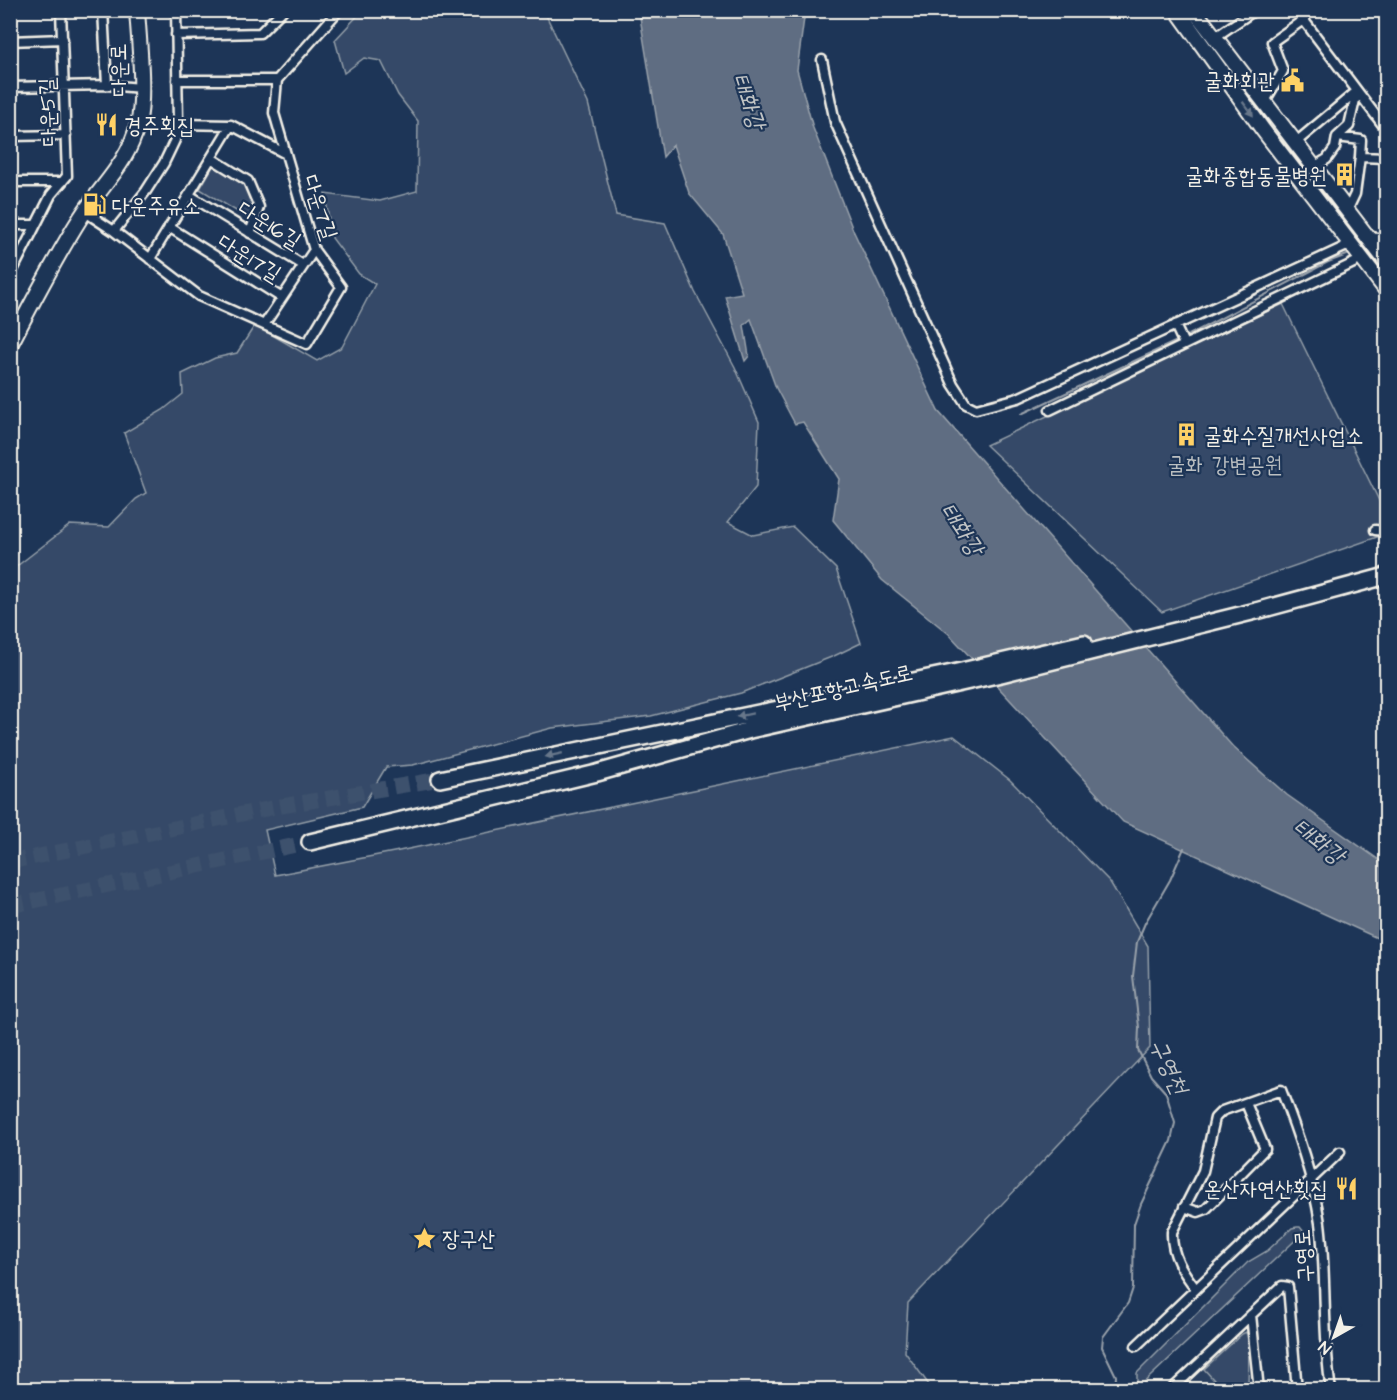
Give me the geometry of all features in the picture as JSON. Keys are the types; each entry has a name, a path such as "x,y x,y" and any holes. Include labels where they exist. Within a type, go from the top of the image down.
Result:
{"highway":[{"name":"부산포항고속도로","path":"310,842 597,773 957,672 1105,638 1386,568"},
{"name":"부산포항고속도로","path":"440,778 847,702 1260,610 1386,576"}],"main road":[{"name":"다운로","path":"10,345 44,279 85,212 124,161 139,122 141,88 137,10"},
{"path":"1177,10 1263,130 1386,290"},
{"path":"1194,10 1386,261"}],"street":[{"name":"다운5길","path":"10,276 51,195 67,176 61,10"},
{"path":"103,10 107,85"},
{"path":"114,231 146,191 164,163 175,140 178,124 176,10"},
{"path":"176,35 260,33 274,22 283,10"},
{"path":"177,80 277,80 339,10"},
{"path":"1214,38 1255,10"},
{"path":"1296,10 1386,129"},
{"path":"1264,103 1283,70 1272,42 1303,20"},
{"path":"10,41 63,39"},
{"path":"822,60 835,122 953,384 966,404 976,409 1018,398 1351,244"},
{"name":"다운7길","path":"85,212 114,231 199,296 306,344 341,287 314,250 274,113 277,80"},
{"path":"10,87 107,85 141,88"},
{"path":"1314,167 1327,159 1335,148 1337,137 1349,126 1357,91"},
{"path":"1295,143 1357,91"},
{"path":"178,124 231,125 286,154"},
{"path":"150,259 231,125"},
{"path":"10,136 66,135"},
{"path":"1337,137 1361,140 1355,194 1347,211"},
{"path":"1360,157 1386,158"},
{"name":"다운17길","path":"211,158 248,181 259,207 250,233"},
{"path":"10,182 62,182"},
{"name":"다운16길","path":"189,195 303,265 264,325"},
{"path":"10,225 35,225"},
{"name":"다운17길","path":"169,227 282,298"},
{"path":"1368,237 1386,239"},
{"path":"303,265 314,250"},
{"path":"1050,410 1362,259"},
{"path":"1175,325 1184,344"},
{"path":"1375,530 1386,531"},
{"name":"구영로","path":"1246,1103 1281,1090 1299,1136 1311,1179 1320,1225 1331,1389"},
{"path":"1184,1208 1198,1212 1206,1209 1265,1149 1246,1103 1222,1111 1215,1118 1203,1171 1184,1208 1172,1232 1171,1243 1181,1268 1196,1289"},
{"path":"1136,1346 1340,1152"},
{"path":"1171,1389 1282,1286 1288,1287 1297,1389"},
{"path":"1251,1315 1257,1388"}],"shaded area":[{"path":"1204,1369 1222,1389 1181,1390"}],"green space":[{"path":"362,11 544,11 588,103 616,215 665,223 695,292 735,367 759,422 756,487 728,522 753,535 793,527 836,569 861,643 741,693 651,716 552,728 413,765 386,767 362,807 265,830 275,875 954,736 1010,780 1110,882 1148,946 1150,1048 908,1303 905,1352 932,1389 11,1389 10,576 17,566 70,525 109,527 136,499 146,493 124,433 163,410 183,394 182,374 215,358 237,353 255,325 317,361 342,347 375,284 359,274 332,238 325,194 380,201 417,191 418,121 398,95 381,61 364,58 344,73 335,40"},
{"path":"215,163 244,183 252,196 255,216 246,217 200,189"},
{"name":"굴화 강변공원","path":"1283,304 1386,515 1386,534 1162,612 986,445"},
{"path":"1300,1227 1304,1232 1137,1389 1137,1373 1248,1262 1267,1251 1292,1228"},
{"path":"1246,1332 1249,1336 1248,1386 1245,1389 1222,1389 1204,1369"}],"water":[{"name":"태화강","path":"639,11 805,11 797,70 813,128 853,230 938,411 1233,747 1287,795 1386,865 1386,942 1123,822 949,634 882,580 833,520 839,479 803,422 795,424 776,388 751,319 744,325 749,356 745,361 725,296 742,293 723,234 689,193 673,145 663,157"}],"waterway":[{"path":"1187,336 1328,262 1347,255"},
{"path":"1021,414 1177,341"},
{"name":"구영천","path":"1115,1390 1116,1376 1102,1347 1103,1337 1128,1303 1133,1288 1134,1224 1171,1141 1175,1123 1166,1093 1151,1076 1138,1050 1139,1027 1133,976 1137,942 1184,848"}],"tunnel":[{"path":"10,862 276,807 440,779"},
{"path":"10,906 310,842"}],"place":[{"name":"굴화회관","path":"1293,80"},
{"name":"경주횟집","path":"106,125"},
{"name":"굴화종합동물병원","path":"1345,175"},
{"name":"다운주유소","path":"94,205"},
{"name":"굴화수질개선사업소","path":"1186,435"},
{"name":"온산자연산횟집","path":"1346,1188"},
{"name":"장구산","path":"424,1238"}]}
